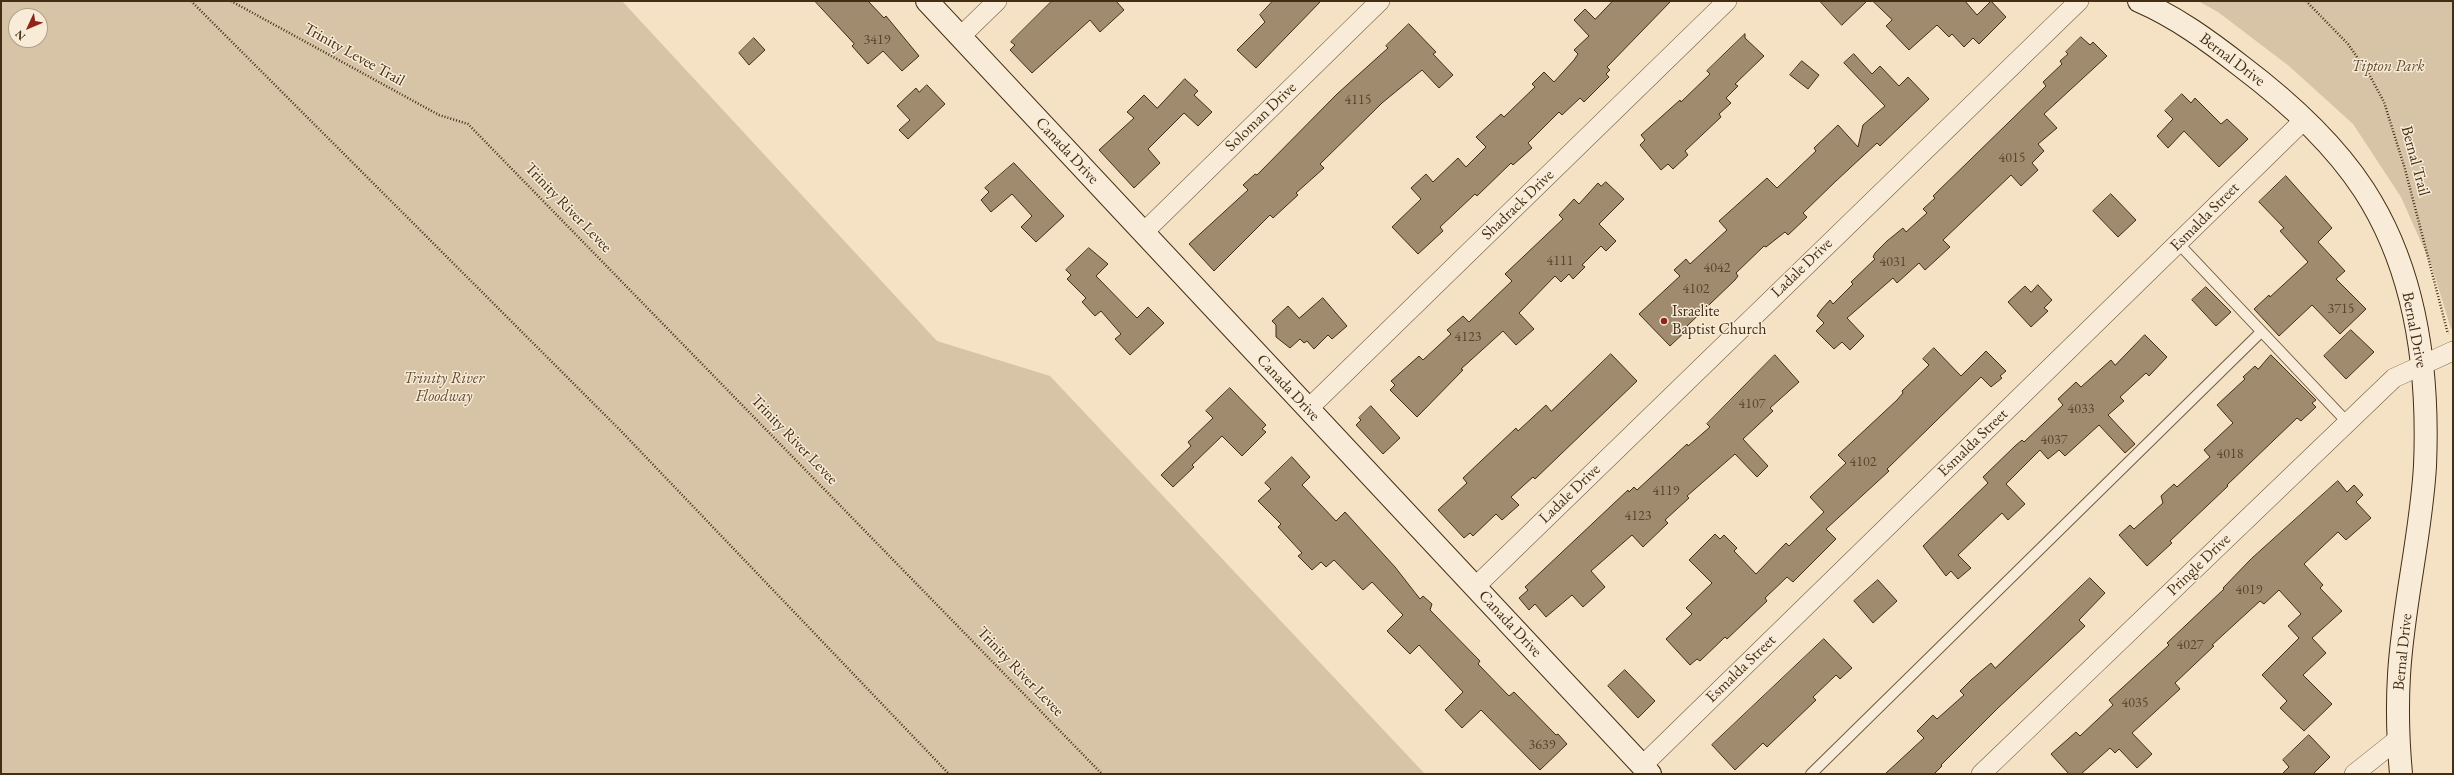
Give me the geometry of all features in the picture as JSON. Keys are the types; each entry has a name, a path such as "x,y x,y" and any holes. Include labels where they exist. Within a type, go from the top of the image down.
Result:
{"street":[{"name":"Canada Drive","path":"927,1 1646,770"},
{"path":"960,37 997,1"},
{"name":"Soloman Drive","path":"1143,233 1380,1"},
{"name":"Shadrack Drive","path":"1308,409 1727,1"},
{"name":"Ladale Drive","path":"1475,587 2079,1"},
{"name":"Bernal Drive","path":"2139,1 2206,39 2262,81 2304,120 2336,153 2364,190 2387,232 2403,275 2415,319 2422,365 2425,414 2425,467 2399,674 2398,739 2401,774"},
{"name":"Esmalda Street","path":"1646,770 2304,120"},
{"name":"Pringle Drive","path":"1981,774 2394,378 2453,351"},
{"path":"2354,774 2398,739"}],"lane":[{"path":"2178,243 2347,422"},
{"path":"1811,774 2261,332"}],"path":[{"path":"191,1 621,431 949,774"},
{"name":"Trinity Levee Trail","path":"231,1 439,115 468,124"},
{"name":"Bernal Trail","path":"2306,1 2348,44 2370,76 2386,108 2405,169 2453,351"},
{"name":"Trinity River Levee","path":"468,124 1102,774"}],"green space":[{"name":"Trinity River Floodway","path":"1,1 622,1 937,341 1050,376 1425,774 1,774"},
{"name":"Tipton Park","path":"2198,1 2453,1 2453,328 2451,329 2432,267 2401,197 2353,124 2289,66 2218,12"}],"building":[{"path":"815,1 868,1 884,18 886,16 919,56 902,71 883,51 868,64 852,46 854,44"},
{"path":"1052,1 1116,1 1124,10 1100,32 1090,20 1032,73 1010,50 1015,45 1011,42"},
{"path":"1273,1 1321,1 1256,68 1237,50 1265,22 1260,15"},
{"path":"1613,1 1671,1 1607,67 1610,70 1606,74 1609,77 1584,102 1580,98 1562,115 1559,112 1528,143 1532,148 1513,165 1511,163 1477,196 1475,194 1440,227 1443,231 1418,254 1392,227 1421,199 1411,188 1426,174 1433,182 1458,158 1466,167 1486,147 1476,137 1501,114 1504,117 1535,87 1532,84 1544,72 1554,82 1574,60 1578,54 1574,50 1589,36 1574,20 1585,9 1595,19"},
{"path":"1820,1 1867,1 1842,25"},
{"path":"1873,1 1965,1 1977,15 1991,1 2006,17 1979,44 1973,38 1964,47 1952,34 1949,37 1937,25 1909,50 1886,26 1892,20"},
{"path":"1409,24 1436,52 1433,54 1453,75 1439,88 1422,70 1382,103 1320,164 1324,168 1296,193 1298,195 1273,218 1270,215 1214,271 1189,244 1248,190 1243,185 1255,174 1257,175 1337,94 1388,48 1386,46"},
{"path":"1745,34 1745,38 1764,56 1735,84 1738,86 1726,98 1731,103 1719,114 1721,117 1685,151 1688,155 1673,169 1668,164 1661,170 1640,145 1645,140 1641,135 1680,100 1681,102 1710,74 1707,71"},
{"path":"2081,37 2090,45 2093,42 2107,56 2044,114 2057,128 2038,144 2044,151 2032,163 2038,170 2021,186 2011,175 1943,240 1950,247 1925,270 1919,263 1897,283 1893,278 1847,318 1864,336 1850,350 1842,342 1834,349 1816,331 1824,323 1817,316 1821,310 1830,300 1833,304 1853,284 1851,282 1875,259 1873,257 1875,253 1887,241 1903,228 1906,232 1927,213 1923,209 1935,198 1933,196 2046,86 2043,82 2062,64 2060,61 2068,54 2066,52"},
{"path":"754,38 765,50 749,65 739,53"},
{"path":"1854,54 1872,74 1880,66 1899,86 1908,77 1929,99 1880,146 1877,143 1836,181 1803,213 1807,217 1788,235 1785,232 1766,247 1764,246 1736,273 1738,276 1735,280 1687,326 1689,328 1670,346 1639,314 1680,276 1674,270 1686,259 1690,264 1727,230 1719,221 1767,178 1777,188 1816,151 1814,148 1838,125 1858,147 1863,125 1885,106 1844,63"},
{"path":"1802,61 1819,75 1808,89 1790,75"},
{"path":"1185,79 1198,91 1194,95 1212,112 1198,126 1184,113 1148,149 1160,163 1134,188 1099,150 1134,118 1127,112 1144,95 1157,108"},
{"path":"927,85 945,104 908,139 899,130 910,120 897,106 916,88 919,92"},
{"path":"2182,94 2191,103 2195,98 2221,124 2227,119 2248,139 2219,167 2184,131 2168,148 2157,136 2173,119 2165,111"},
{"path":"1014,163 1064,216 1036,242 1021,227 1032,216 1012,194 991,212 981,200 989,192 985,188"},
{"path":"2286,176 2332,228 2318,242 2345,271 2336,279 2366,309 2340,334 2312,305 2279,336 2254,309 2269,295 2270,297 2308,262 2280,231 2284,228 2259,202"},
{"path":"1606,182 1624,199 1599,224 1616,241 1606,251 1601,246 1582,265 1585,267 1573,279 1569,274 1561,282 1555,276 1519,313 1534,329 1516,345 1503,331 1461,369 1463,370 1417,417 1390,390 1395,385 1391,381 1419,356 1423,360 1451,334 1447,330 1463,316 1469,322 1512,281 1505,274 1563,219 1559,215 1574,199 1579,204 1598,183 1601,186"},
{"path":"2111,194 2136,220 2118,237 2093,211"},
{"path":"1089,248 1108,264 1096,276 1137,318 1148,307 1164,323 1130,355 1115,339 1121,334 1101,311 1095,316 1082,302 1086,298 1067,279 1071,275 1066,270"},
{"path":"2038,285 2052,300 2044,308 2048,311 2031,327 2008,302 2025,286 2031,292"},
{"path":"2206,287 2231,312 2216,326 2192,300"},
{"path":"1323,298 1347,326 1332,339 1328,335 1314,349 1307,341 1304,343 1300,339 1290,348 1276,337 1276,325 1272,321 1288,306 1299,318"},
{"path":"2351,330 2374,352 2346,379 2324,356"},
{"path":"2145,335 2167,357 2149,376 2146,373 2120,397 2124,401 2108,415 2135,444 2125,453 2099,425 2065,456 2059,450 2048,459 2040,450 2006,484 2025,504 2008,520 2002,513 1958,555 1971,568 1958,579 1951,571 1946,576 1923,546 1988,483 1983,477 2015,446 2022,440 2024,442 2063,405 2058,399 2076,382 2081,387 2111,360 2115,365"},
{"path":"1934,348 1961,376 1986,351 2006,371 2000,376 2002,378 1991,387 1981,377 1887,469 1889,471 1826,529 1836,539 1793,582 1787,577 1765,598 1767,601 1727,639 1725,637 1700,661 1697,659 1690,665 1666,639 1692,614 1686,608 1712,583 1689,560 1715,534 1720,539 1724,535 1737,548 1734,551 1756,574 1786,543 1789,546 1824,512 1810,497 1846,463 1838,455 1897,400 1903,393 1902,391 1929,365 1923,359"},
{"path":"1611,354 1637,381 1535,479 1533,477 1511,497 1519,505 1502,520 1496,514 1473,536 1470,533 1464,538 1438,510 1467,483 1463,478 1516,428 1518,431 1546,405 1551,411"},
{"path":"1775,355 1799,382 1770,408 1773,411 1743,439 1768,466 1757,477 1735,454 1687,496 1689,498 1665,520 1668,523 1643,547 1632,535 1591,571 1605,587 1583,607 1572,595 1546,617 1535,604 1529,610 1519,598 1528,590 1525,587 1628,490 1629,492 1634,487 1637,490 1687,444 1688,446 1710,427 1707,424"},
{"path":"2271,355 2316,400 2312,403 2316,407 2301,421 2297,418 2170,541 2172,543 2147,566 2119,535 2130,525 2134,529 2163,503 2161,496 2174,484 2177,487 2210,457 2204,450 2233,423 2217,405 2245,379 2243,377 2255,366 2258,369"},
{"path":"1230,388 1266,425 1262,429 1266,432 1242,456 1222,436 1192,465 1194,467 1173,487 1161,475 1191,446 1188,442 1213,418 1206,411"},
{"path":"1371,406 1400,438 1383,454 1356,425 1361,420 1359,418"},
{"path":"1292,457 1310,477 1302,485 1336,521 1345,512 1395,567 1420,599 1423,596 1432,604 1430,610 1480,661 1478,664 1509,696 1514,692 1556,735 1558,734 1567,744 1540,770 1481,710 1462,728 1445,710 1463,692 1419,645 1410,654 1387,631 1403,615 1372,582 1363,590 1334,560 1326,567 1321,562 1312,570 1298,556 1302,553 1278,527 1281,524 1258,501 1271,489 1265,483"},
{"path":"2338,481 2347,492 2354,485 2363,495 2356,502 2371,518 2346,540 2338,532 2304,564 2323,585 2320,588 2342,611 2312,638 2326,653 2303,675 2332,704 2304,731 2280,708 2287,701 2262,675 2299,638 2288,626 2301,614 2279,590 2264,604 2260,601 2212,645 2214,646 2175,683 2180,689 2132,733 2152,754 2137,768 2119,749 2115,753 2110,748 2081,774 2069,774 2051,754 2076,732 2080,736 2113,705 2109,700 2169,645 2167,643 2224,589 2223,588 2251,559"},
{"path":"2090,578 2105,593 2079,620 2085,626 1998,708 1941,765 1942,766 1934,774 1885,774 1924,738 1917,731 1933,715 1937,719 1964,695 1960,691 1971,680 1991,663 1995,668"},
{"path":"1878,580 1897,601 1873,623 1854,601"},
{"path":"1824,639 1852,668 1840,679 1836,675 1813,697 1816,700 1767,747 1763,743 1735,770 1712,745"},
{"path":"1625,670 1655,701 1638,718 1608,686"},
{"path":"2309,735 2330,757 2313,774 2282,774 2289,767 2283,760"}],"place":[{"name":"Israelite Baptist Church","path":"1664,321"}]}
